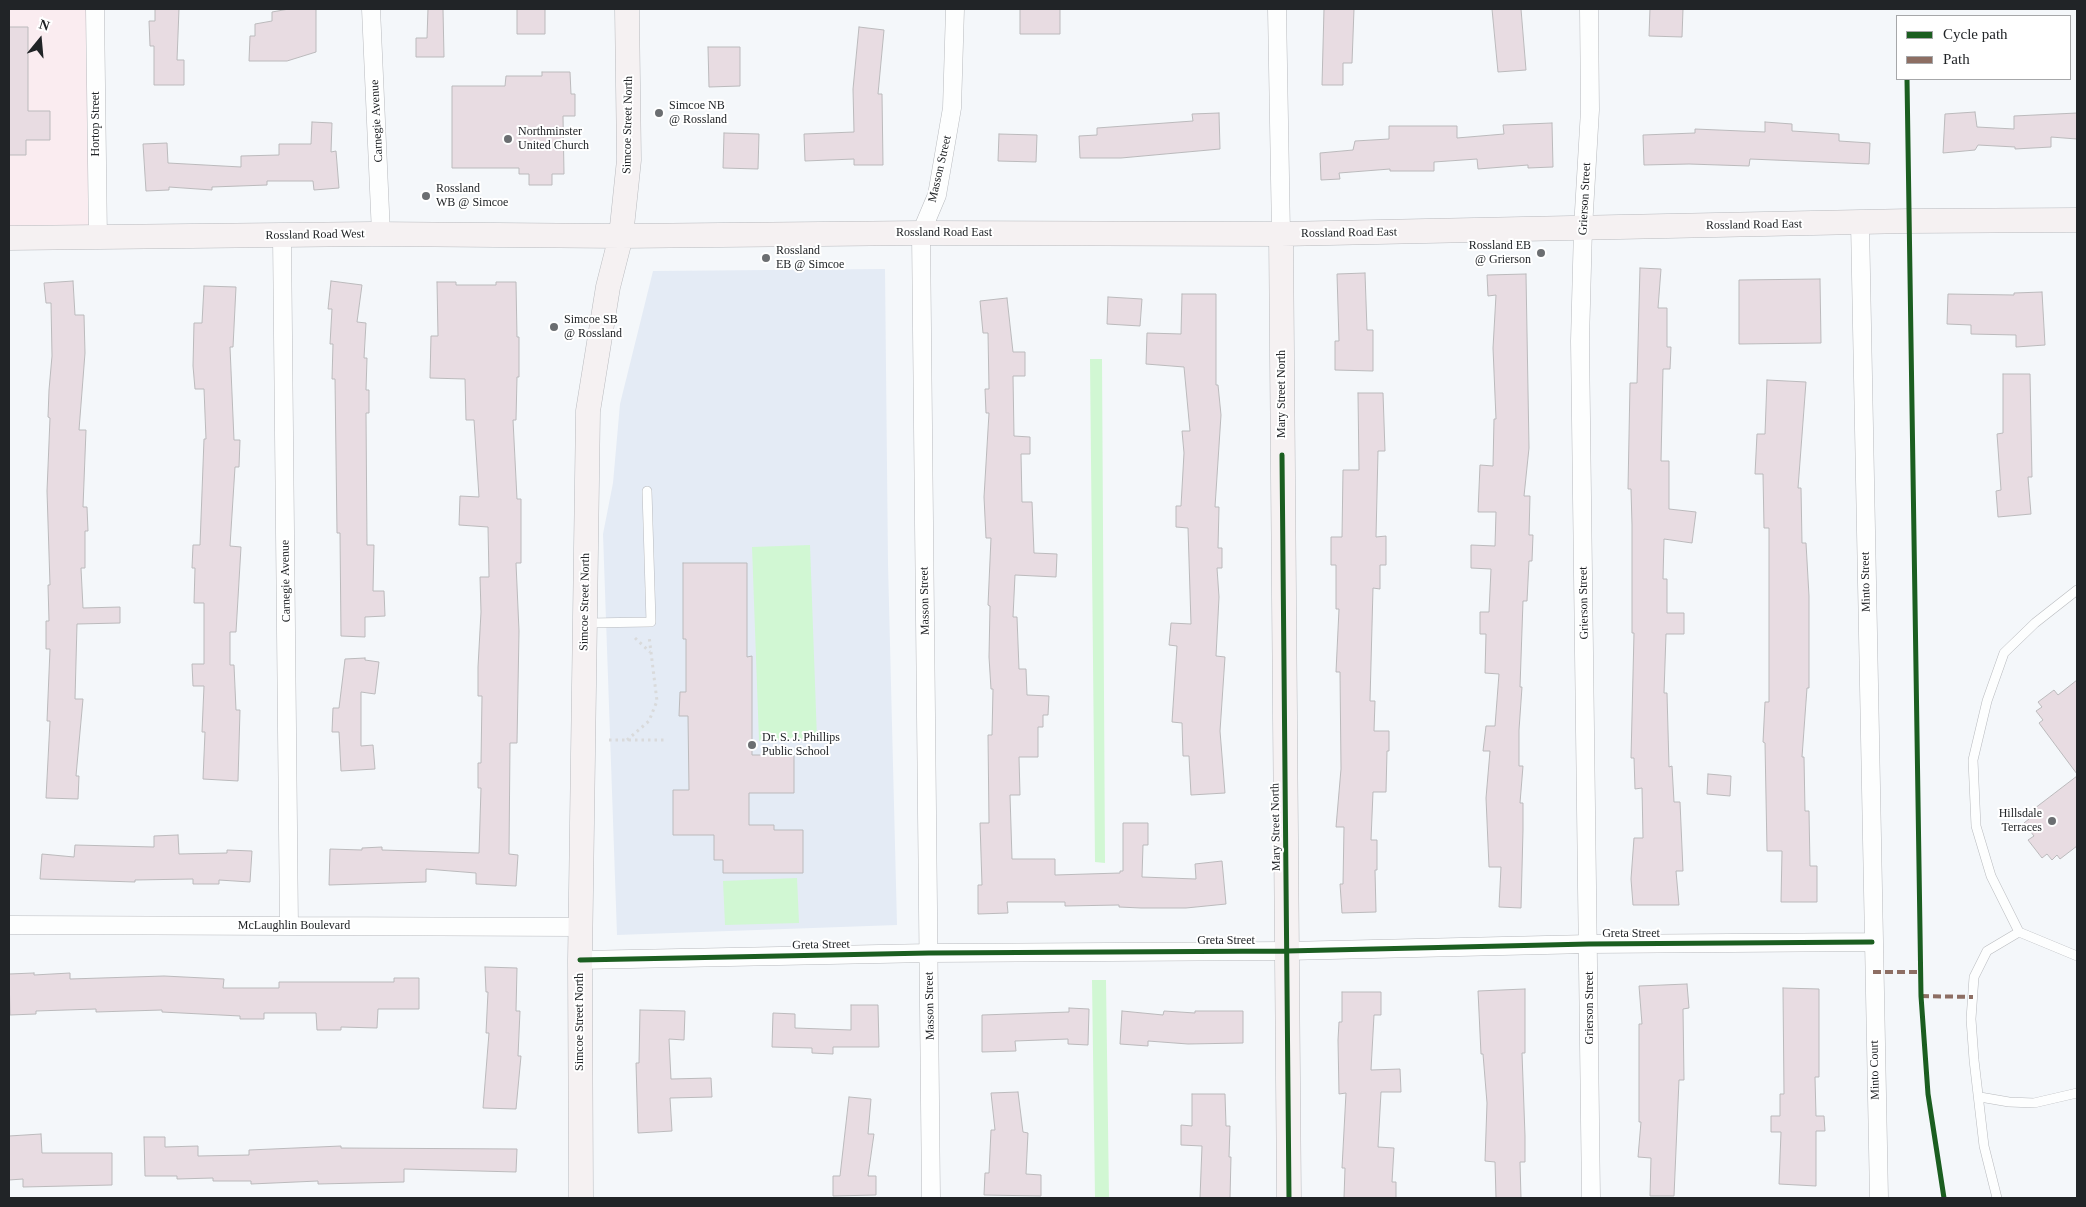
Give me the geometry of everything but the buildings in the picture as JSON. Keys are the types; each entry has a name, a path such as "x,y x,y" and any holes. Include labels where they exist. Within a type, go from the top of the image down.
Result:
{"main road":[{"name":"Simcoe Street North","path":"581,1198 580,927 588,411 608,288 621,236 629,160 627,9"},
{"name":"Rossland Road East","path":"621,236 921,233 1281,234 2077,220"},
{"name":"Rossland Road West","path":"9,238 98,239 381,234 621,236"},
{"name":"Mary Street North","path":"1281,234 1289,1198"}],"street":[{"name":"Hortop Street","path":"96,9 98,239"},
{"name":"Carnegie Avenue","path":"371,9 381,234"},
{"name":"Masson Street","path":"931,1198 921,233 937,195 952,108 954,9"},
{"name":"Mary Street North","path":"1277,9 1281,234"},
{"name":"Grierson Street","path":"1589,9 1590,110 1583,228 1580,341 1591,1198"},
{"name":"Minto Street","path":"1860,223 1872,942"},
{"name":"Carnegie Avenue","path":"282,236 289,926"},
{"name":"McLaughlin Boulevard","path":"9,925 580,927"},
{"name":"Greta Street","path":"580,960 929,953 1872,942"},
{"name":"Minto Court","path":"1872,942 1879,1198"}],"lane":[{"path":"584,623 651,622 647,491"},
{"path":"2077,590 2035,623 2004,653 1987,701 1973,760 1976,826 1991,876 2019,932 2077,956"},
{"path":"1997,1198 1984,1146 1971,1019 1974,977 1987,951 2019,932"},
{"path":"1980,1097 2009,1102 2034,1102 2077,1093"}],"path":[{"path":"627,634 640,641 651,653"},
{"path":"627,740 649,721 657,701 648,634 634,634"},
{"path":"609,740 664,740"}],"shaded area":[{"path":"9,9 94,9 98,239 9,238"},
{"name":"Dr. S. J. Phillips Public School","path":"885,269 888,564 897,925 617,935 603,534 613,483 620,404 653,271"}],"green space":[{"path":"1090,359 1102,359 1105,863 1095,862"},
{"path":"810,545 817,739 759,741 752,547"},
{"path":"797,878 799,923 725,925 723,881"},
{"path":"1092,980 1106,980 1109,1198 1095,1198"}],"marked path":[{"path":"1873,972 1920,972"},
{"path":"1921,996 1973,997"}],"cycle path":[{"path":"1907,80 1921,996 1928,1094 1944,1198"},
{"path":"1282,455 1289,1198"},
{"path":"580,960 929,953 1287,951 1589,944 1872,942"}],"place":[{"name":"Simcoe NB @ Rossland","path":"659,113"},
{"name":"Northminster United Church","path":"508,139"},
{"name":"Rossland WB @ Simcoe","path":"426,196"},
{"name":"Rossland EB @ Grierson","path":"1541,253"},
{"name":"Rossland EB @ Simcoe","path":"766,258"},
{"name":"Simcoe SB @ Rossland","path":"554,327"},
{"name":"Dr. S. J. Phillips Public School","path":"752,745"},
{"name":"Hillsdale Terraces","path":"2052,821"}]}
